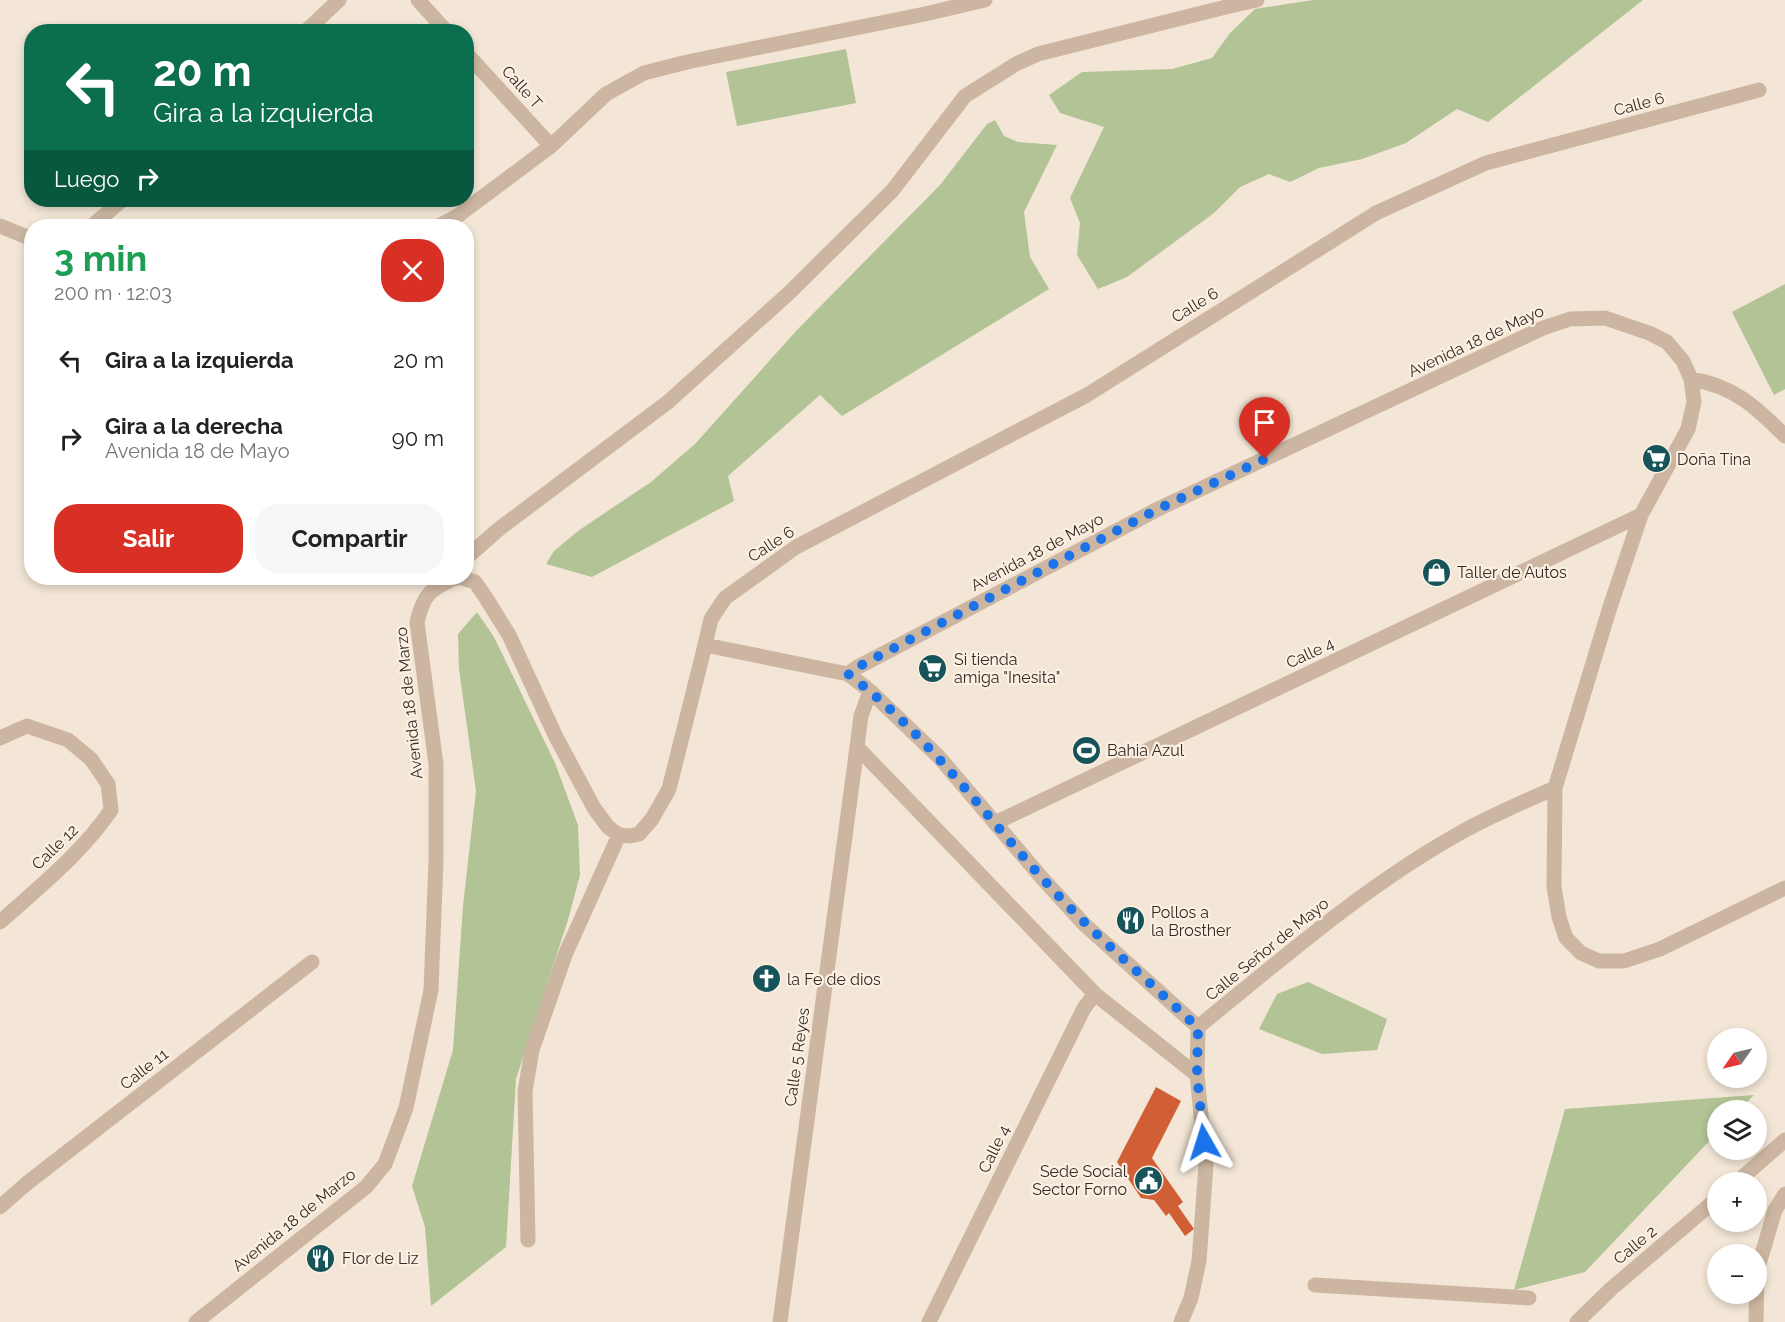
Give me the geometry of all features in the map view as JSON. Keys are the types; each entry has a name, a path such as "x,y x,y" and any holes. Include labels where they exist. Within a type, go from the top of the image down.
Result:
{"street":[{"path":"314,24 339,0"},
{"path":"418,0 440,24"},
{"path":"474,204 551,146 606,94 644,73 985,0"},
{"path":"474,551 499,529 668,402 789,293 892,191 965,96 1016,64 1038,54 1232,2 1257,0"},
{"name":"Calle T","path":"474,62 551,146"},
{"name":"Calle 6","path":"705,645 711,620 725,598 796,548 1087,395 1376,213 1486,163 1759,90"},
{"path":"100,219 114,207"},
{"path":"452,219 469,207"},
{"path":"0,226 24,236"},
{"name":"Avenida 18 de Mayo","path":"848,674 1158,509 1552,325 1570,319 1605,318 1649,333 1667,342 1683,361 1691,379 1694,402 1688,429 1641,515 1610,607 1555,788 1554,886 1559,917 1566,938 1581,953 1599,961 1624,962 1660,949 1785,888"},
{"path":"1691,379 1719,385 1754,405 1785,436"},
{"name":"Calle 4","path":"994,823 1641,515"},
{"name":"Avenida 18 de Marzo","path":"474,582 509,635 556,737 594,808 608,827 618,835"},
{"name":"Avenida 18 de Marzo","path":"196,1322 366,1187 385,1164 406,1108 430,990 436,860 436,764 417,622 421,606 432,590 439,585"},
{"path":"528,1240 525,1091 532,1050 565,955 618,835 639,834 652,819 669,789 705,645 848,674 870,691 939,757 1084,924 1198,1028 1197,1075 1206,1165 1199,1261 1191,1298 1181,1322"},
{"name":"Calle 5 Reyes","path":"780,1322 856,747 861,716 870,691"},
{"name":"Calle 12","path":"0,738 27,726 68,740 91,759 108,784 111,810 98,829 70,859 0,922"},
{"path":"856,747 1095,994 1197,1075"},
{"name":"Calle Señor de Mayo","path":"1198,1028 1308,937 1395,874 1460,833 1555,788"},
{"name":"Calle 11","path":"0,1207 26,1184 312,962"},
{"name":"Calle 4","path":"929,1322 1084,1008 1095,994"},
{"path":"1748,1172 1785,1140"},
{"path":"1756,1322 1757,1271 1775,1209 1785,1194"},
{"name":"Calle 2","path":"1577,1322 1612,1288 1707,1207"},
{"path":"1315,1285 1529,1298"}],"green space":[{"path":"1313,0 1643,0 1488,122 1457,109 1406,143 1362,159 1319,168 1290,182 1269,174 1240,187 1214,213 1127,277 1098,289 1077,255 1080,223 1070,198 1104,127 1060,113 1049,95 1082,72 1172,69 1212,58 1230,33 1255,9"},
{"path":"846,49 856,103 737,126 726,72"},
{"path":"995,120 1004,136 1018,142 1057,145 1024,212 1030,257 1049,289 842,416 820,395 728,476 734,501 592,577 546,564 554,551 578,531 651,482 695,444 797,330 940,185 987,124"},
{"path":"1785,284 1785,389 1774,395 1732,312"},
{"path":"477,612 494,637 555,763 578,825 580,875 568,920 516,1079 506,1247 431,1306 425,1227 412,1186 453,1050 463,906 476,791 459,669 458,634"},
{"path":"1308,982 1387,1019 1377,1050 1322,1054 1259,1029 1277,994"},
{"path":"1754,1095 1749,1100 1707,1100 1707,1144 1585,1272 1514,1290 1565,1109"}],"building":[{"name":"Sede Social Sector Forno","path":"1156,1087 1181,1101 1152,1158 1183,1202 1178,1206 1194,1229 1185,1236 1169,1213 1166,1216 1154,1200 1141,1198 1117,1162"}],"place":[{"name":"Doña Tina","path":"1656,459"},
{"name":"Taller de Autos","path":"1436,572"},
{"name":"Si tienda amiga \"Inesita\"","path":"933,668"},
{"name":"Bahia Azul","path":"1086,750"},
{"name":"Pollos a la Brosther","path":"1130,921"},
{"name":"la Fe de dios","path":"766,979"},
{"name":"Sede Social Sector Forno","path":"1148,1180"},
{"name":"Flor de Liz","path":"321,1258"}],"route":[{"path":"1204,1142 1197,1075 1198,1028 1084,924 939,757 870,691 848,674 1158,509 1265,459"}]}
